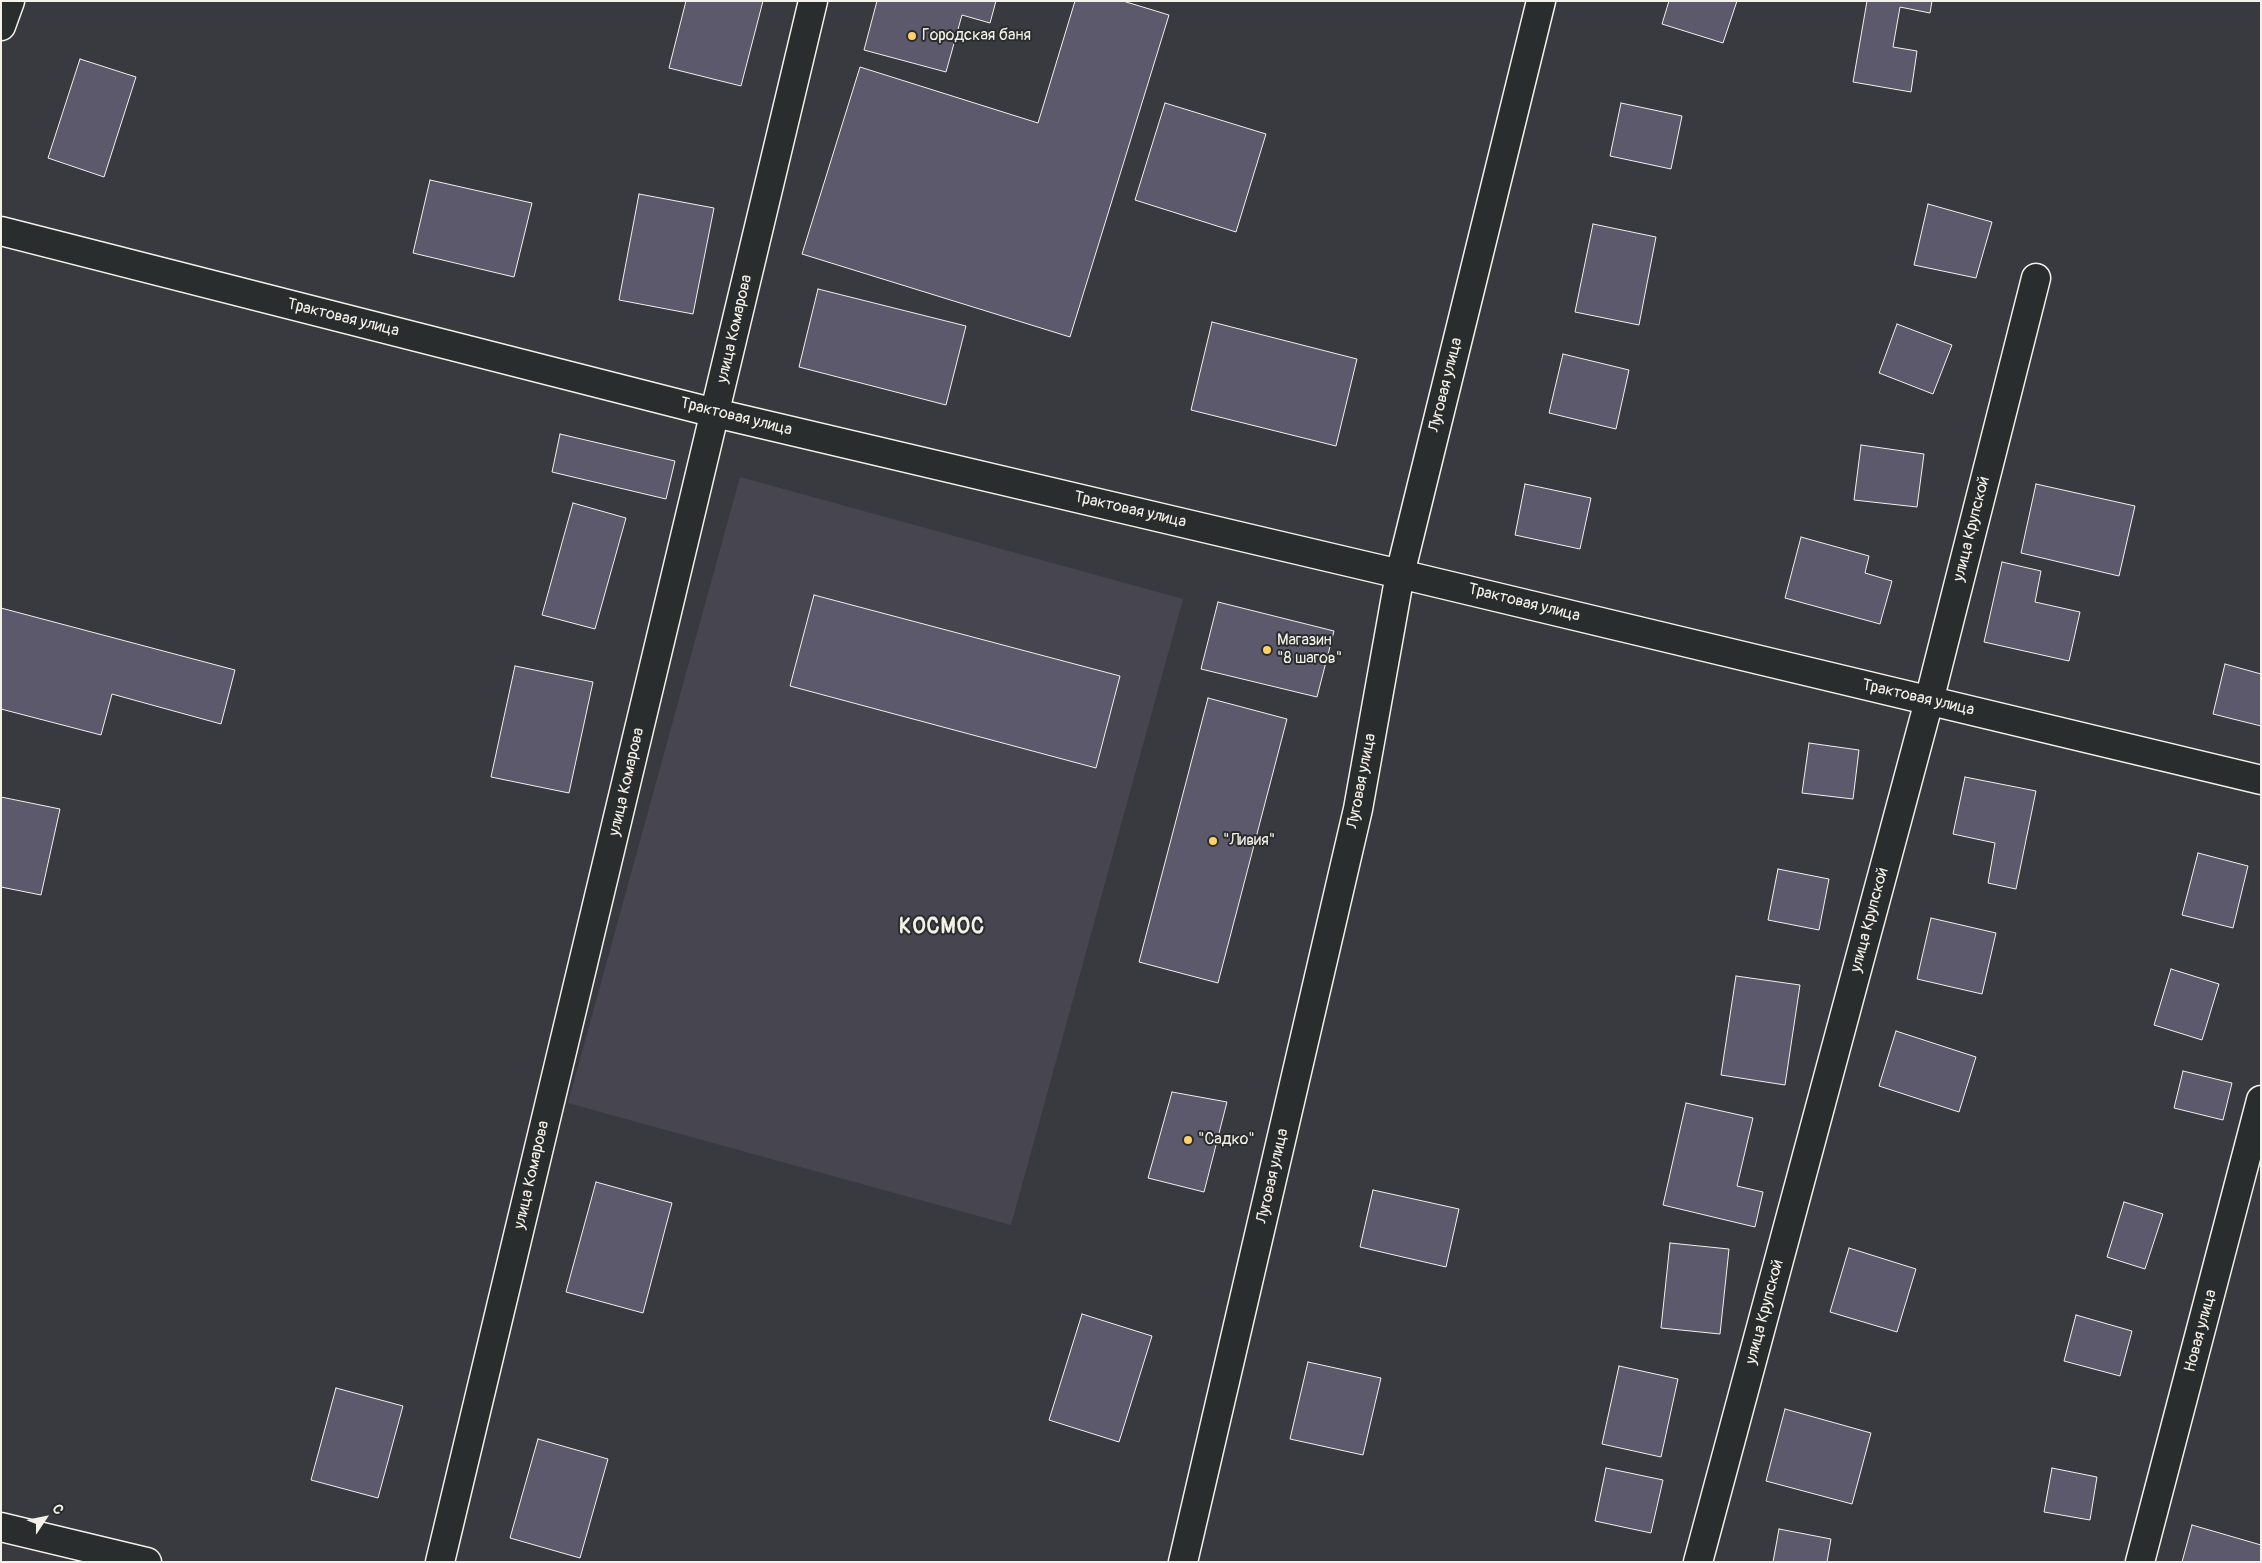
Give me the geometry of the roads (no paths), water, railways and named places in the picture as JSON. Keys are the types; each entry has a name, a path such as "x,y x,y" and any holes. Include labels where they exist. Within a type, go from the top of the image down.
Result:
{"street":[{"path":"1,26 10,1"},
{"name":"улица Комарова","path":"440,1562 813,1"},
{"name":"Луговая улица","path":"1183,1562 1358,809 1400,574 1542,1"},
{"name":"Трактовая улица","path":"1,231 715,413 1400,574 2261,780"},
{"name":"улица Крупской","path":"1698,1562 1929,701 2036,278"},
{"name":"Новая улица","path":"2140,1562 2261,1100"},
{"path":"1,1527 147,1562"}],"place":[{"name":"Городская баня","path":"912,36"},
{"name":"Магазин \"8 шагов\"","path":"1267,650"},
{"name":"\"Ливия\"","path":"1213,841"},
{"name":"\"Садко\"","path":"1188,1140"}],"district":[{"name":"КОСМОС","path":"942,928"}]}
